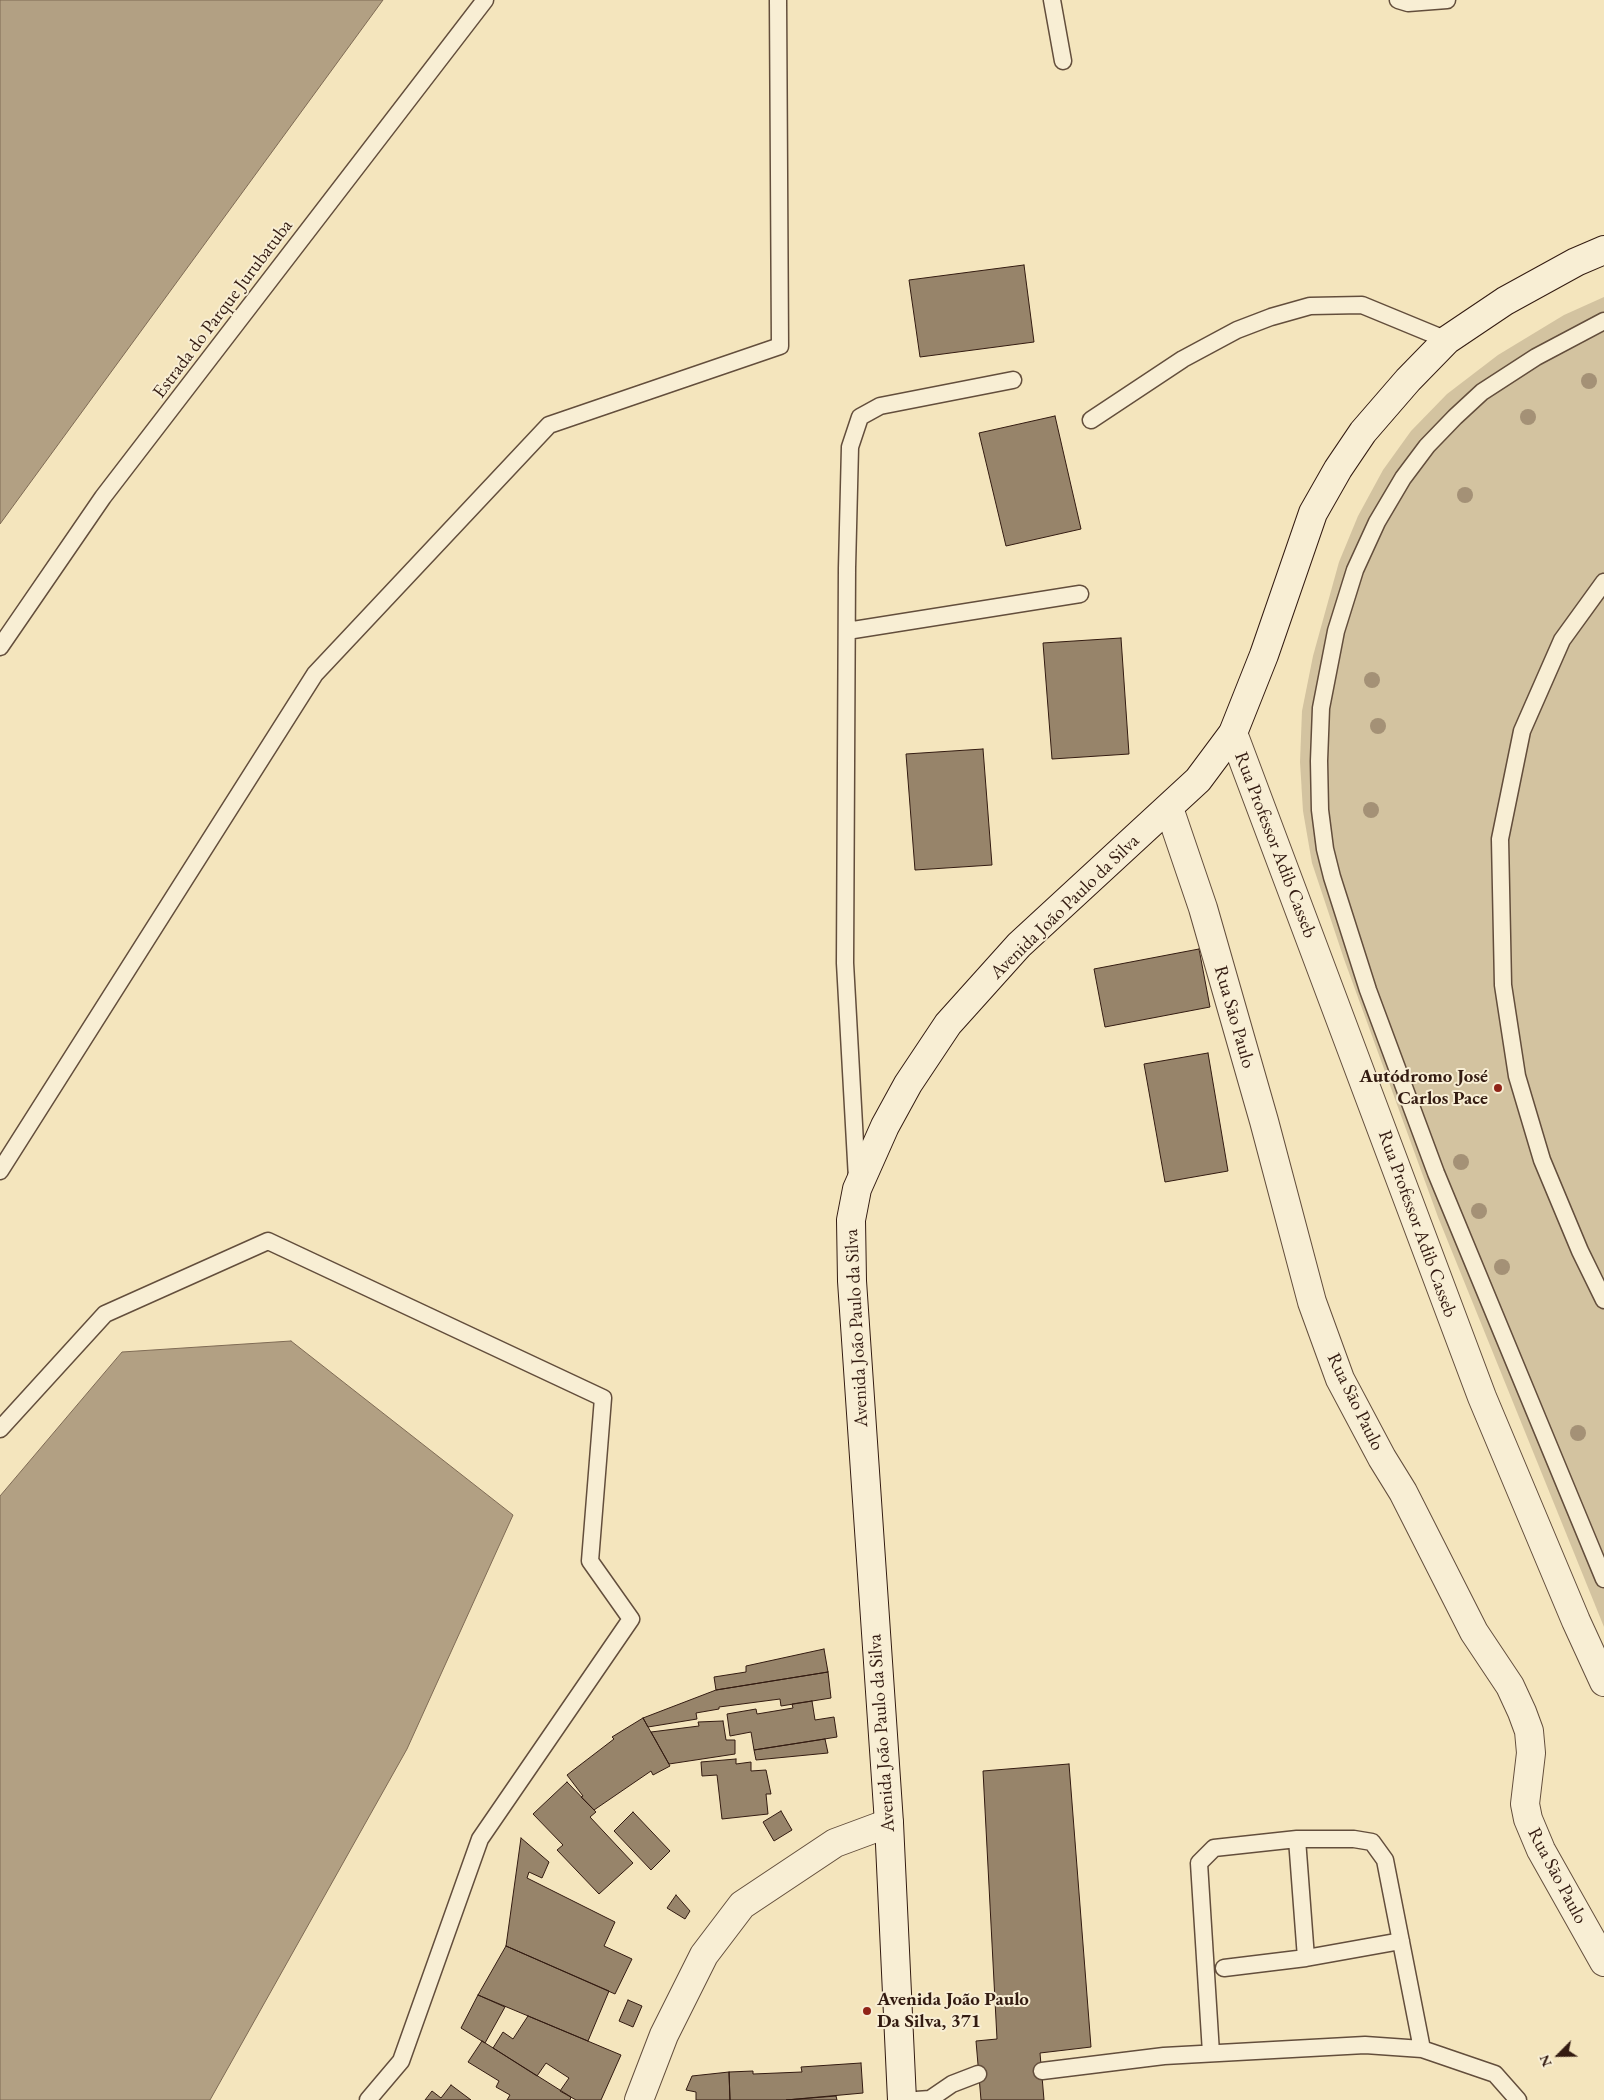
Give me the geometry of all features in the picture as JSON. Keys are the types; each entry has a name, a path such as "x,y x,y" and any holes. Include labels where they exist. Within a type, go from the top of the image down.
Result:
{"street":[{"name":"Avenida João Paulo da Silva","path":"902,2100 889,1823 852,1281 851,1220 857,1189 885,1126 908,1084 948,1024 1019,945 1198,780 1233,733 1264,655 1312,513 1363,432 1408,380 1447,340 1505,301 1576,262 1604,250"},
{"name":"Rua Professor Adib Casseb","path":"1233,733 1482,1397 1576,1621 1604,1682"},
{"name":"Rua Sāo Paulo","path":"1169,808 1203,908 1264,1122 1312,1302 1337,1370 1364,1424 1403,1492 1474,1632 1510,1686 1522,1712 1529,1731 1531,1753 1525,1804 1528,1819 1541,1850 1604,1962"},
{"path":"639,2100 664,2035 704,1955 742,1905 835,1843 889,1823"}],"lane":[{"name":"Estrada do Parque Jurubatuba","path":"0,647 103,497 484,0"},
{"path":"0,1171 315,674 550,424 780,346 778,0"},
{"path":"1052,0 1063,61"},
{"path":"1398,0 1408,3 1447,0"},
{"path":"1091,420 1183,359 1237,330 1271,316 1310,306 1362,305 1447,340"},
{"path":"1604,321 1536,357 1482,392 1427,446 1403,478 1377,522 1355,570 1336,631 1321,708 1319,761 1320,810 1325,849 1368,990 1436,1173 1604,1579"},
{"path":"857,1189 845,963 846,631 850,447 860,417 880,406 1013,380"},
{"path":"1604,582 1562,640 1522,731 1500,839 1503,986 1517,1076 1542,1160 1580,1251 1604,1300"},
{"path":"846,631 1080,594"},
{"path":"0,1429 105,1314 268,1242 603,1398 590,1561 631,1619 480,1838 400,2062 368,2100"},
{"path":"1211,2053 1199,1863 1214,1848 1297,1839 1354,1838 1372,1842 1385,1860 1422,2049"},
{"path":"1297,1839 1306,1958"},
{"path":"1224,1968 1306,1958 1401,1941"},
{"path":"1042,2071 1164,2056 1365,2045 1422,2049 1495,2074 1518,2100"},
{"path":"926,2100 952,2084 978,2074"}],"shaded area":[{"path":"0,0 383,0 0,524"},
{"name":"Autódromo José Carlos Pace","path":"1604,297 1604,1627 1438,1217 1344,959 1312,863 1303,811 1300,762 1302,711 1313,656 1339,562 1358,516 1383,470 1411,431 1447,394 1498,355 1564,315"},
{"path":"291,1341 513,1515 407,1749 210,2100 0,2100 0,1496 122,1352"}],"building":[{"path":"1024,265 1034,342 920,357 909,280"},
{"path":"1055,416 1081,529 1006,546 979,433"},
{"path":"1121,638 1129,754 1052,759 1043,643"},
{"path":"983,749 992,865 915,870 906,754"},
{"path":"1199,949 1210,1007 1105,1027 1094,969"},
{"path":"1208,1053 1228,1171 1165,1182 1144,1064"},
{"path":"824,1649 828,1672 716,1690 714,1677 746,1672 746,1666"},
{"path":"828,1672 831,1698 781,1706 780,1699 719,1707 719,1709 696,1713 697,1719 648,1727 643,1718 716,1690"},
{"path":"812,1701 815,1720 834,1717 837,1737 754,1750 751,1732 730,1736 727,1714 756,1709 757,1714 793,1708 792,1704"},
{"path":"643,1718 670,1766 653,1775 651,1771 594,1810 581,1797 583,1796 567,1775 614,1739 612,1737"},
{"path":"723,1721 726,1740 735,1740 735,1754 669,1764 651,1732 699,1726 698,1722"},
{"path":"825,1739 828,1753 756,1760 754,1750"},
{"path":"736,1759 736,1764 751,1762 751,1771 766,1770 771,1794 766,1794 768,1814 722,1819 717,1775 702,1776 701,1762"},
{"path":"1069,1764 1091,2047 1040,2053 1044,2100 981,2100 976,2041 997,2039 983,1771"},
{"path":"567,1782 596,1812 590,1817 633,1863 599,1894 557,1850 563,1845 533,1814"},
{"path":"781,1811 792,1830 774,1841 763,1822"},
{"path":"633,1812 670,1851 651,1870 614,1831"},
{"path":"521,1838 549,1862 542,1878 529,1872 527,1878 615,1922 604,1946 632,1959 615,1994 506,1946"},
{"path":"676,1895 690,1911 685,1919 667,1908"},
{"path":"506,1946 609,1991 588,2041 478,1995"},
{"path":"478,1995 505,2007 485,2043 461,2028"},
{"path":"628,2000 642,2006 633,2027 619,2021"},
{"path":"528,2016 621,2055 601,2100 576,2100 560,2091 569,2078 546,2063 537,2076 493,2048 503,2032 513,2039"},
{"path":"482,2041 571,2097 570,2100 507,2100 510,2095 496,2087 499,2081 468,2062"},
{"path":"861,2063 863,2093 786,2100 730,2100 729,2072 753,2071 753,2074 802,2072 801,2067"},
{"path":"729,2072 730,2100 696,2100 696,2092 686,2090 692,2076"},
{"path":"451,2085 471,2100 425,2100 432,2091 441,2098"},
{"path":"836,2096 837,2100 786,2100"}],"place":[{"name":"Autódromo José Carlos Pace","path":"1498,1088"},
{"name":"Avenida João Paulo Da Silva, 371","path":"867,2011"}]}
